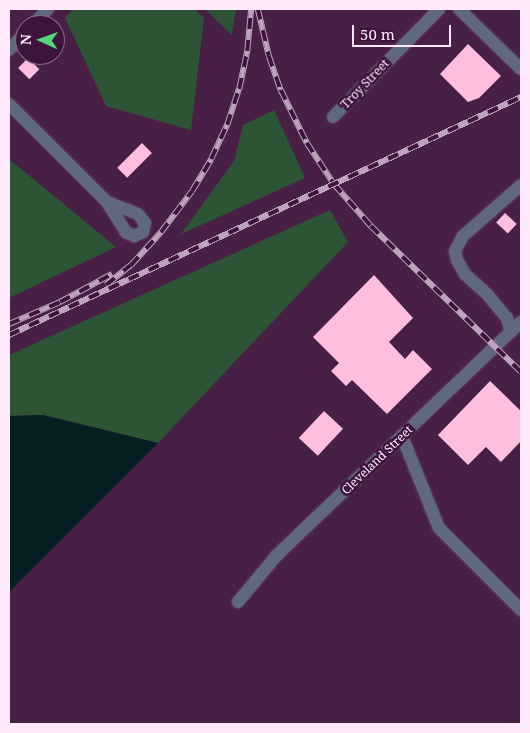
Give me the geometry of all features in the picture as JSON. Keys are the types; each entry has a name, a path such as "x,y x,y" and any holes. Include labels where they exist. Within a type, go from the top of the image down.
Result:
{"street":[{"name":"Troy Street","path":"333,117 439,9"},
{"path":"459,9 520,65"},
{"path":"9,104 107,202"},
{"path":"517,329 488,295 465,274 457,260 455,251 463,236 521,184"},
{"name":"Cleveland Street","path":"238,602 276,556 517,329"},
{"path":"402,436 439,528 521,610"}],"green space":[{"path":"74,9 194,9 204,18 191,130 106,106 65,18"},
{"path":"205,9 236,9 232,35"},
{"path":"274,110 305,178 181,234 234,161 243,125"},
{"path":"9,159 116,247 9,298"},
{"path":"330,210 348,242 158,443 43,415 9,416 9,355"}],"shaded area":[{"path":"43,415 158,443 9,592 9,416"}],"building":[{"path":"468,44 501,76 479,98 468,102 440,74"},
{"path":"21,65 35,65 39,69 29,79 18,68"},
{"path":"142,143 152,153 127,178 117,168"},
{"path":"505,213 517,224 508,233 496,223"},
{"path":"374,275 413,318 389,342 405,359 413,350 432,369 387,414 352,380 346,386 331,371 339,363 313,337"},
{"path":"490,381 521,411 521,441 501,462 486,447 468,465 438,435"},
{"path":"324,411 343,429 318,456 299,438"}],"railway":[{"path":"106,285 131,265 161,232 192,191 211,159 227,125 239,89 247,51 251,9"},
{"path":"258,9 269,56 281,90 307,143 334,184 371,226 521,372"},
{"path":"9,335 521,97"},
{"path":"9,324 60,302 112,274"}]}
